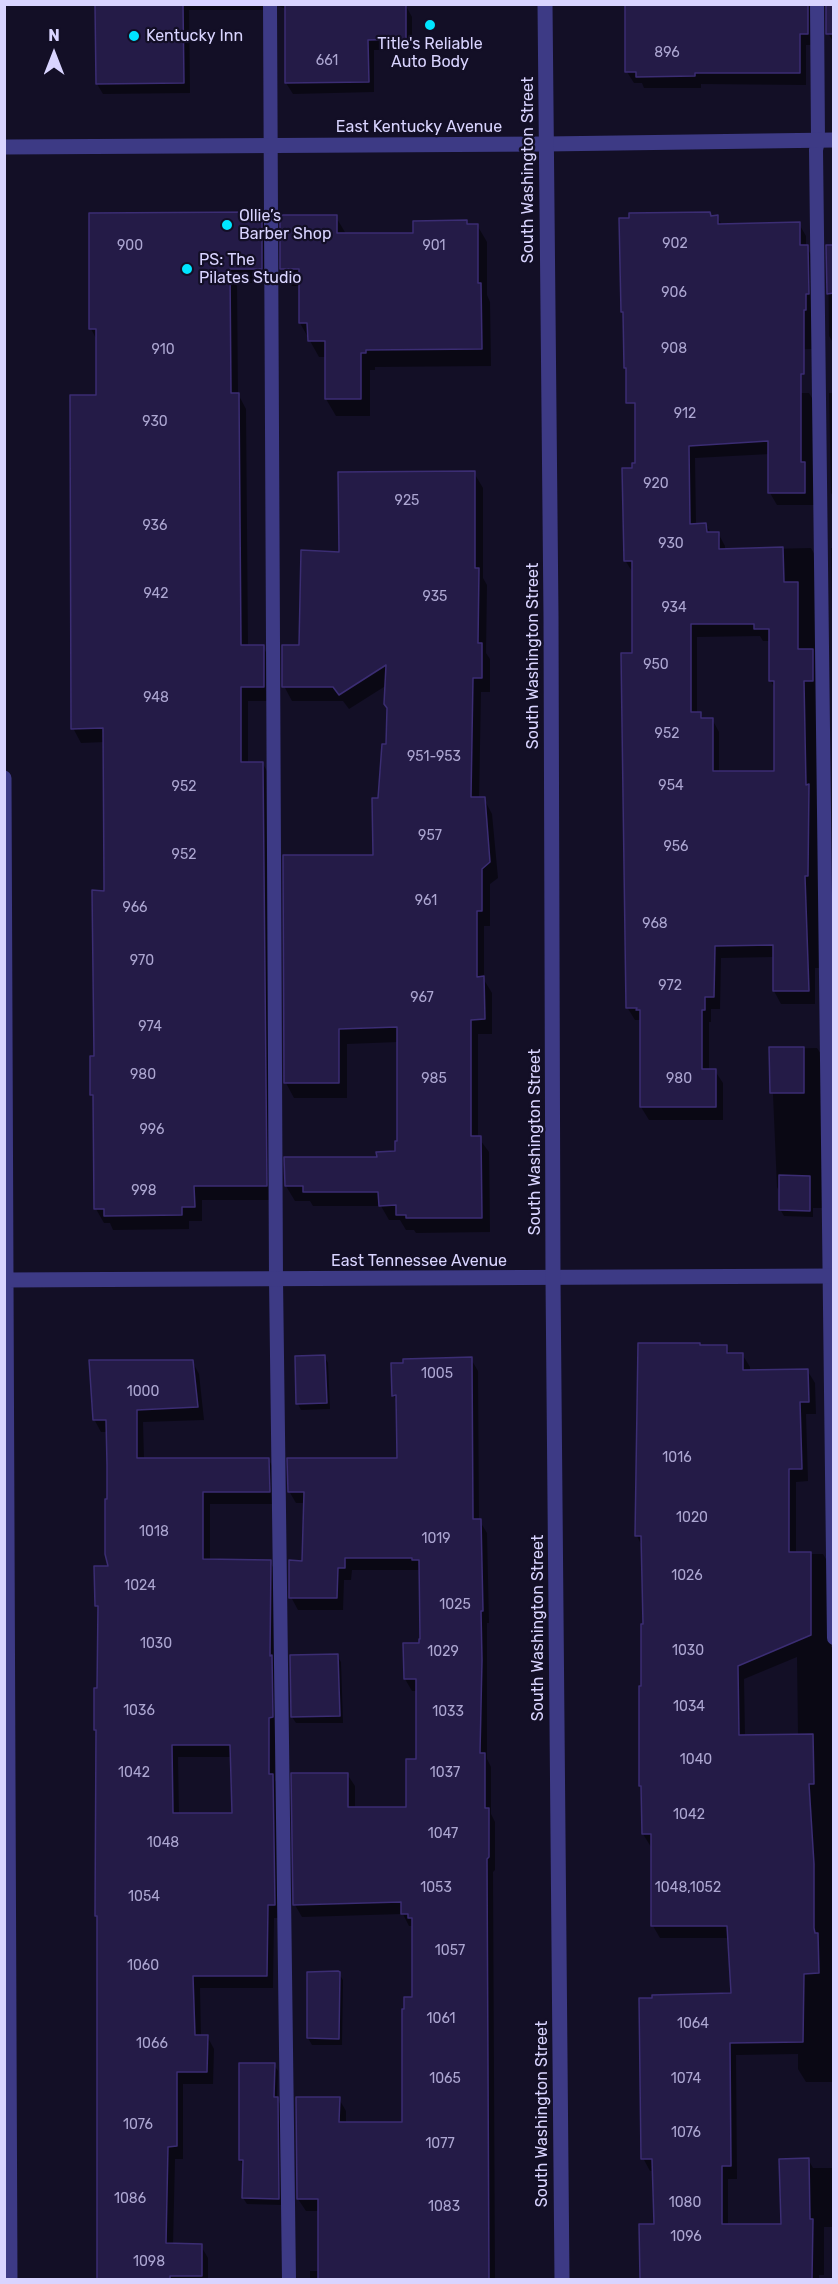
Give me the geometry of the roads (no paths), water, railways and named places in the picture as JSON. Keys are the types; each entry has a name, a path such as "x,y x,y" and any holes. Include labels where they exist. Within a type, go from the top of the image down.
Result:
{"street":[{"name":"South Washington Street","path":"545,4 562,2280"},
{"name":"East Kentucky Avenue","path":"4,147 826,140"},
{"path":"4,778 10,2280"},
{"name":"East Tennessee Avenue","path":"5,1280 832,1276"}],"lane":[{"path":"270,4 276,1278 289,2280"},
{"path":"817,4 826,140 816,150 832,1276 834,1638"}],"place":[{"name":"Title's Reliable Auto Body","path":"430,25"},
{"name":"Kentucky Inn","path":"134,36"},
{"name":"Ollie’s Barber Shop","path":"227,225"},
{"name":"PS: The Pilates Studio","path":"187,269"}]}
